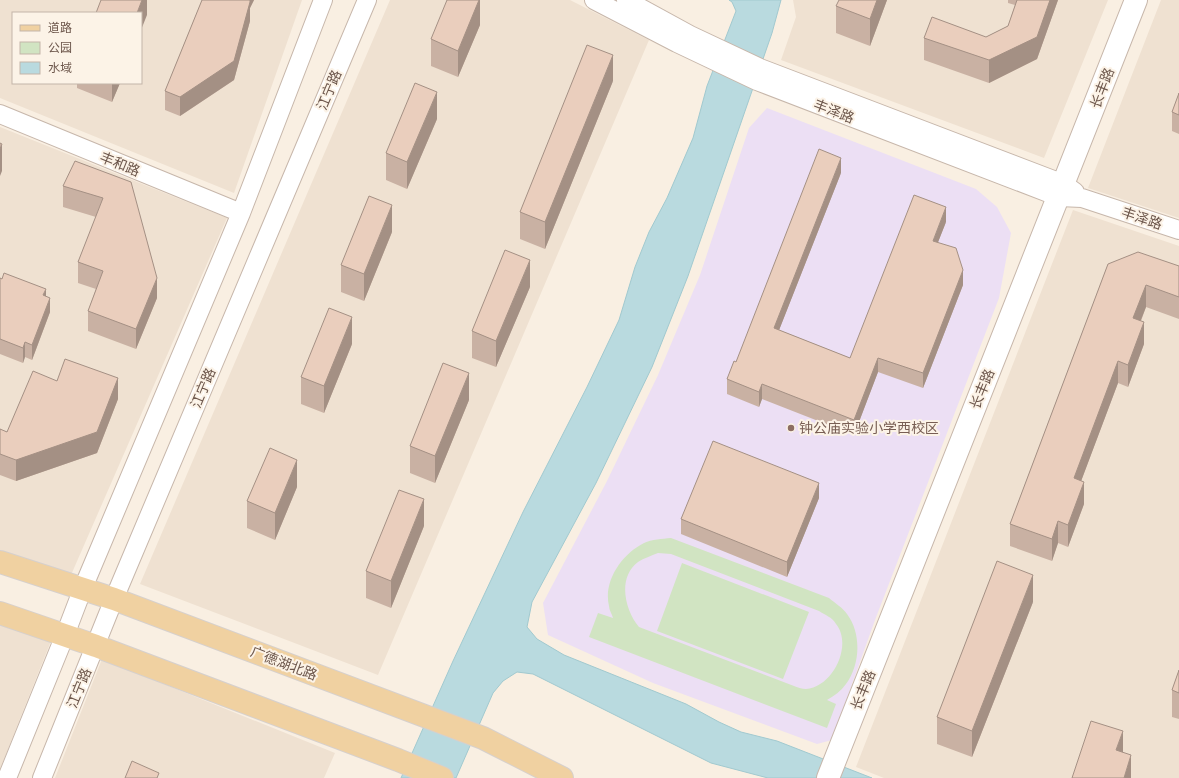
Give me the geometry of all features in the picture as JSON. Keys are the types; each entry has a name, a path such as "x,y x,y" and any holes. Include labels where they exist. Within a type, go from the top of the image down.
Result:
{"main road":[{"name":"广德湖北路","path":"0,562 114,599 483,738 562,778"},
{"path":"0,613 96,646 442,778"}],"street":[{"path":"7,778 66,635 83,588 241,213 323,0"},
{"name":"江宁路","path":"42,778 114,599 368,0"},
{"name":"丰泽路","path":"594,0 677,43 1082,198 1179,230"},
{"name":"丰泽路","path":"626,0 710,44 758,74"},
{"name":"长丰路","path":"828,778 1136,0"},
{"name":"丰和路","path":"0,114 241,213"}],"shaded area":[{"path":"0,0 302,0 234,193 0,98"},
{"path":"390,0 570,0 649,40 378,675 140,584"},
{"path":"793,0 1108,0 1044,158 781,60 796,17"},
{"path":"1161,0 1179,0 1179,218 1088,188"},
{"name":"钟公庙实验小学西校区","path":"767,108 976,189 997,207 1011,233 999,298 875,620 832,740 817,744 653,683 548,635 543,603 607,481 658,375 700,275 749,128"},
{"path":"0,127 227,218 71,575 0,552"},
{"path":"1073,210 1179,246 1179,778 884,778 856,767"},
{"path":"0,625 51,641 0,769"},
{"path":"102,659 335,753 324,778 55,778"}],"green space":[{"path":"671,538 829,598 845,612 852,622 855,631 857,640 856,659 851,676 846,684 842,689 827,700 836,704 827,728 589,637 598,613 613,618 609,608 609,587 616,569 622,561 628,554 644,543","holes":["658,553 671,554 819,611 830,618 841,633 842,643 838,664 832,673 816,686 806,689 801,688 639,627 634,620 627,603 625,594 627,577 631,569 643,559"]},
{"path":"682,563 809,612 783,679 657,631"}],"water":[{"path":"729,0 781,0 772,33 688,276 652,367 596,483 532,602 527,627 537,639 564,655 686,704 741,732 777,741 872,778 768,778 711,763 533,674 517,672 503,681 493,693 456,778 401,778 453,661 523,512 587,387 619,320 635,267 649,232 667,198 693,138 707,86 736,11 732,2"}],"building":[{"path":"101,0 142,0 137,12 96,12"},
{"path":"202,0 250,0 250,2 234,61 180,97 165,91"},
{"path":"447,0 479,0 458,51 431,39"},
{"path":"839,0 877,0 870,19 836,6"},
{"path":"1017,0 1050,0 1037,37 989,60 924,38 932,17 986,37 1008,26"},
{"path":"587,45 613,55 545,222 520,212"},
{"path":"415,83 437,92 407,162 386,153"},
{"path":"1179,93 1179,115 1172,112"},
{"path":"819,149 841,158 774,328 850,358 914,195 946,207 933,241 956,248 963,270 923,373 878,358 854,420 762,384 759,392 727,379 734,361 736,362"},
{"path":"75,161 131,182 157,278 136,329 88,311 103,271 78,262 103,198 63,186"},
{"path":"369,196 392,205 364,274 341,265"},
{"path":"505,250 530,260 496,341 472,331"},
{"path":"1138,252 1179,266 1179,297 1146,285 1133,318 1144,322 1128,365 1118,361 1074,478 1084,482 1068,525 1058,521 1052,539 1010,524 1108,264"},
{"path":"4,273 46,289 43,295 50,298 32,345 25,342 23,348 0,339 0,278 2,279"},
{"path":"329,308 352,317 324,386 301,377"},
{"path":"65,359 118,378 97,432 16,460 0,454 0,429 7,432 33,371 57,381"},
{"path":"443,363 469,373 435,456 410,446"},
{"path":"713,441 819,483 787,562 681,519"},
{"path":"270,448 297,460 275,513 247,501"},
{"path":"399,490 424,499 391,581 366,571"},
{"path":"997,561 1033,575 972,731 937,717"},
{"path":"1179,670 1179,693 1172,690"},
{"path":"1091,721 1123,731 1116,750 1131,755 1124,778 1072,778"},
{"path":"132,761 159,773 157,778 125,778"}],"place":[{"name":"钟公庙实验小学西校区","path":"791,428"}]}
